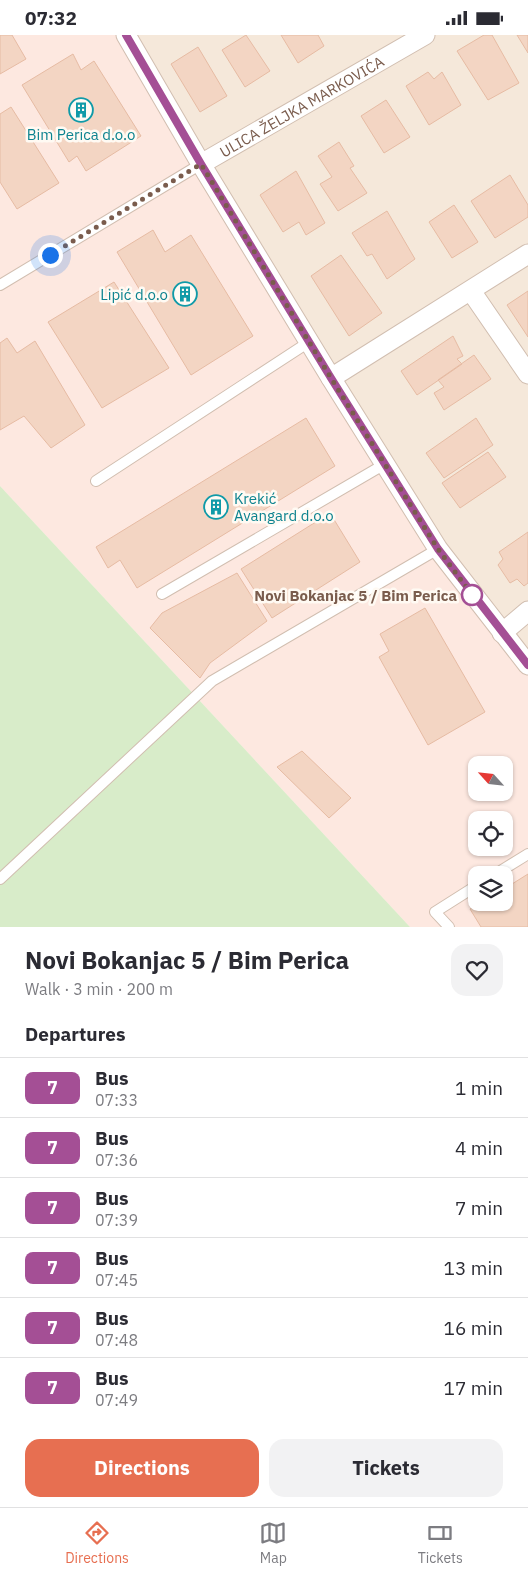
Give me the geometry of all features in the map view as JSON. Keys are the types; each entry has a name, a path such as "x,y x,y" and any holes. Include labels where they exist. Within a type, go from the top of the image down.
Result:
{"street":[{"path":"126,35 201,164 438,549 528,665"},
{"name":"ULICA ŽELJKA MARKOVIĆA","path":"201,164 424,35"},
{"path":"331,378 528,254"},
{"path":"471,291 528,374"},
{"path":"502,633 528,611"}],"lane":[{"name":"ULICA ŽELJKA MARKOVIĆA","path":"0,285 201,164"},
{"path":"96,481 309,341"},
{"path":"162,594 385,464"},
{"path":"0,879 212,681 438,549"},
{"path":"509,866 528,854"},
{"path":"449,927 435,912 468,891"}],"shaded area":[{"path":"0,35 126,35 331,378 528,666 528,927 410,927 0,486"},
{"path":"126,35 528,35 528,665 473,596"}],"green space":[{"path":"0,486 410,927 0,927"}],"building":[{"path":"0,35 12,35 26,59 0,74"},
{"path":"246,35 270,71 245,87 222,50"},
{"path":"281,35 318,35 324,46 298,63"},
{"path":"484,35 492,35 519,83 488,100 457,51"},
{"path":"517,35 528,35 528,53"},
{"path":"198,47 227,96 200,112 171,64"},
{"name":"Bim Perica d.o.o","path":"73,54 81,70 94,61 141,136 86,171 77,156 69,162 22,85"},
{"path":"428,72 434,79 442,72 461,105 429,125 406,86"},
{"path":"386,100 410,137 384,153 361,116"},
{"path":"11,107 59,183 17,209 0,182 0,114"},
{"path":"339,142 354,166 350,168 367,193 338,211 320,184 332,177 318,156"},
{"path":"296,171 325,223 306,235 299,222 283,232 260,195"},
{"path":"510,175 528,205 528,217 495,238 471,201"},
{"path":"454,205 478,242 452,258 429,222"},
{"path":"387,211 415,259 387,279 372,254 367,256 352,233"},
{"name":"Lipić d.o.o","path":"153,230 165,252 191,235 253,336 191,375 117,252"},
{"path":"341,255 382,313 349,336 311,276"},
{"path":"114,282 169,368 102,408 48,322"},
{"path":"528,291 528,337 507,305"},
{"path":"453,336 463,356 457,359 462,364 417,395 401,371"},
{"path":"7,338 17,353 35,341 85,425 51,448 24,416 0,430 0,343"},
{"path":"474,355 491,379 444,410 434,393 444,387 438,380"},
{"name":"Krekić Avangard d.o.o","path":"306,418 335,466 137,588 120,560 108,568 96,547"},
{"path":"476,418 493,445 444,478 426,453"},
{"path":"488,452 506,477 460,508 442,483"},
{"path":"330,513 360,562 272,618 241,569"},
{"path":"528,532 528,583 524,586 517,579 510,583 498,565 503,559 499,552"},
{"path":"237,573 267,621 210,663 200,678 150,628 162,613"},
{"path":"425,608 485,712 428,745 379,657 389,651 380,634"},
{"path":"302,751 351,798 329,818 277,767"},
{"path":"528,874 528,927 481,927 471,911 513,911 513,883"}],"bus line":[{"name":"7","path":"126,35 201,164 438,549 528,665"}],"place":[{"name":"Bim Perica d.o.o","path":"81,110"},
{"name":"Lipić d.o.o","path":"185,294"},
{"name":"Krekić Avangard d.o.o","path":"216,507"},
{"name":"Novi Bokanjac 5 / Bim Perica","path":"472,595"}],"route":[{"path":"50,255 201,164 438,549 472,595"}]}
